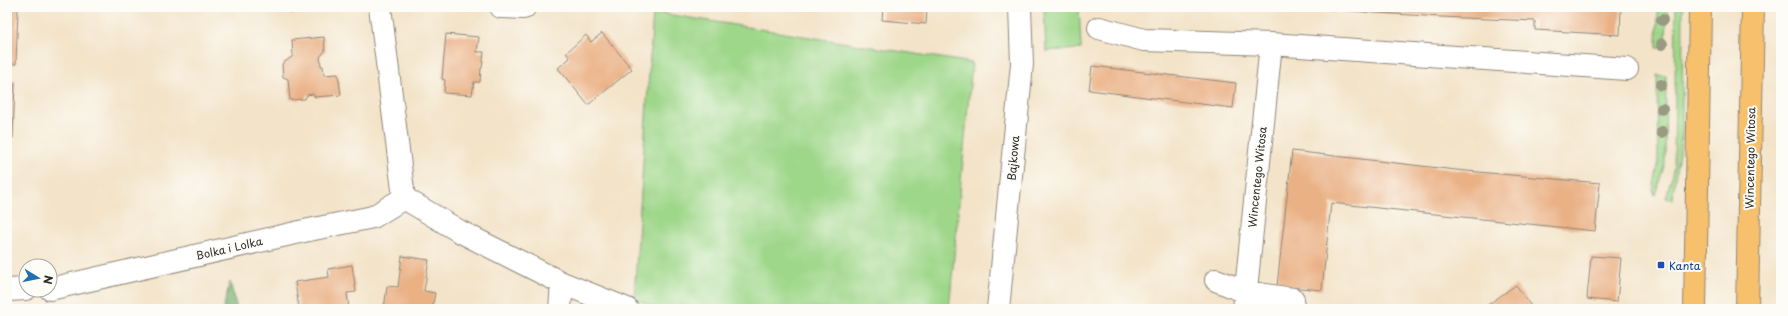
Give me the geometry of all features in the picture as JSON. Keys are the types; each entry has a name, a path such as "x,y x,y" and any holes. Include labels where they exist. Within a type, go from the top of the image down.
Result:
{"main road":[{"path":"1695,309 1700,7"},
{"name":"Wincentego Witosa","path":"1748,309 1753,7"}],"street":[{"path":"380,7 404,198 459,231 562,283 627,309"},
{"path":"501,7 524,8"},
{"name":"Bajkowa","path":"998,309 1022,64 1020,7"},
{"path":"1099,28 1144,40 1271,44 1627,69"},
{"name":"Wincentego Witosa","path":"1245,301 1271,44"},
{"name":"Bolka i Lolka","path":"58,287 373,217 404,198"},
{"path":"1216,280 1245,301 1293,299"},
{"path":"560,309 562,283"},
{"path":"7,290 18,289"}],"green space":[{"path":"1044,7 1079,7 1081,49 1046,51"},
{"path":"1658,7 1667,7 1666,48 1657,48"},
{"path":"1676,7 1683,7 1682,139 1672,200 1666,198 1674,166"},
{"path":"653,12 972,63 949,309 658,309 634,298"},
{"path":"1657,75 1666,76 1665,163 1655,195 1653,190 1658,165"},
{"path":"230,282 237,309 223,309"}],"building":[{"path":"289,7 317,7 318,10 290,13"},
{"path":"883,7 934,7 934,9 927,8 926,24 882,20"},
{"path":"1289,7 1621,7 1620,35 1535,30 1535,21 1441,17"},
{"path":"7,8 18,8 16,64 7,64"},
{"path":"602,33 632,69 588,105 558,68 570,58 566,53 586,35 591,42"},
{"path":"446,34 479,37 477,52 484,52 480,82 474,82 472,95 444,93 445,80 442,79"},
{"path":"324,37 325,51 320,57 321,66 323,66 324,75 338,74 341,95 315,97 313,94 307,95 305,99 290,100 288,79 283,77 282,64 293,56 292,40"},
{"path":"1092,66 1236,83 1233,108 1089,90"},
{"path":"7,82 15,82 13,138 7,138"},
{"path":"1292,151 1456,170 1600,183 1595,231 1331,203 1322,290 1277,286"},
{"path":"402,256 429,260 424,291 435,293 432,309 384,309 387,286 398,287"},
{"path":"1591,256 1621,258 1617,302 1587,299"},
{"path":"352,265 356,292 347,293 349,309 299,309 295,282 329,277 328,269"},
{"path":"1516,285 1533,309 1482,309"}],"place":[{"name":"Kanta","path":"1661,265"}]}
